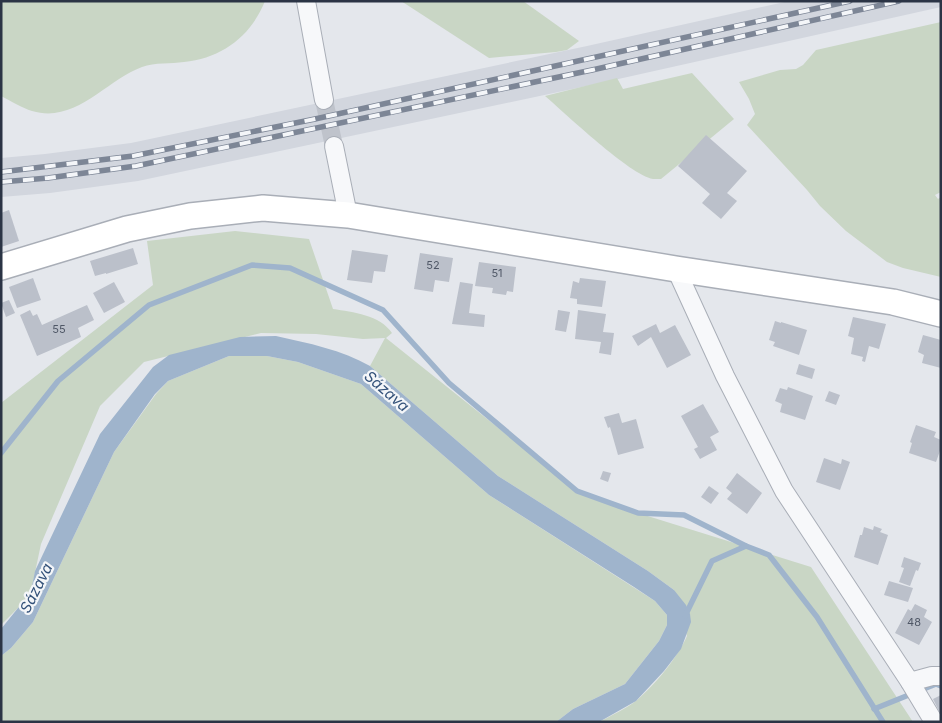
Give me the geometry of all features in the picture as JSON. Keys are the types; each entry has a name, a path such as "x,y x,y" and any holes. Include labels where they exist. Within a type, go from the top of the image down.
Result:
{"street":[{"path":"306,1 324,100"},
{"path":"334,146 348,215"},
{"path":"1,267 127,229 190,216 263,208 348,215 676,269 893,302 941,314"},
{"path":"676,269 725,376 784,491 910,682 934,722"},
{"path":"910,682 932,676 941,676"}],"shaded area":[{"path":"789,1 941,1 941,7 596,84 138,181 50,193 1,197 1,158 131,143"}],"green space":[{"path":"1,1 265,1 252,25 234,43 223,50 198,60 152,64 142,67 129,73 77,106 63,111 48,113 28,110 1,96"},
{"path":"401,1 523,1 579,41 567,50 489,58"},
{"path":"941,22 941,192 935,195 938,199 941,197 941,277 887,262 846,231 820,206 747,125 755,114 739,82 780,70 796,69 803,65 816,50"},
{"path":"692,73 734,119 661,179 653,179 629,167 598,143 545,96 617,78 623,89"},
{"path":"235,231 309,239 333,309 366,315 381,322 392,333 386,338 577,491 638,513 811,567 913,722 599,722 628,706 644,694 659,679 678,653 687,636 674,590 648,571 498,476 370,366 385,338 363,339 316,334 261,333 144,362 100,406 41,544 30,596 1,625 1,403 153,285 147,241"},
{"path":"229,356 267,356 298,362 361,384 489,495 655,601 667,615 667,625 659,641 625,684 573,709 556,722 1,722 1,656 11,648 33,622 114,452 156,394 168,381"}],"water":[{"name":"Sázava","path":"276,336 336,351 370,366 498,476 648,571 674,590 686,605 691,622 681,649 664,671 636,701 599,722 556,722 573,709 625,684 659,641 667,625 667,615 655,601 489,495 361,384 298,362 267,356 229,356 168,381 155,394 114,452 33,622 11,648 1,656 1,629 30,596 35,571 100,434 153,367 169,355 240,337"}],"building":[{"path":"706,135 747,171 727,193 737,201 721,219 702,203 710,194 678,166"},
{"path":"9,210 19,241 1,247 1,213"},
{"path":"133,248 138,264 95,276 90,261"},
{"path":"352,250 388,255 385,272 374,271 372,283 347,280"},
{"path":"420,253 453,258 449,282 435,280 433,292 414,289"},
{"path":"479,262 516,267 513,292 507,291 506,295 492,293 493,288 475,286"},
{"path":"33,278 41,300 17,308 9,287"},
{"path":"580,278 606,281 602,307 577,304 577,299 570,298 573,281 579,283"},
{"path":"114,282 125,302 104,313 93,293"},
{"path":"460,282 473,284 469,313 485,315 484,327 452,324"},
{"path":"9,300 15,313 6,317 1,303"},
{"path":"87,305 94,320 78,328 81,337 37,356 20,315 30,310 33,316 37,314 42,325"},
{"path":"558,310 570,312 566,332 555,330"},
{"path":"578,310 606,314 603,332 614,333 611,355 599,353 601,342 575,339"},
{"path":"853,317 886,324 879,349 869,346 865,362 862,361 863,357 851,354 854,338 848,336"},
{"path":"775,321 807,330 799,355 773,346 775,342 769,340"},
{"path":"656,324 660,333 675,325 691,355 667,368 651,337 638,346 632,336"},
{"path":"923,335 941,340 941,368 922,363 924,355 918,352"},
{"path":"799,364 815,369 812,379 796,374"},
{"path":"788,387 813,396 805,420 780,412 782,404 775,401 780,388 787,390"},
{"path":"829,391 840,395 836,405 825,401"},
{"path":"703,404 719,432 710,437 717,450 700,459 694,449 698,447 681,416"},
{"path":"619,413 622,423 636,419 644,448 618,455 610,427 608,428 604,417"},
{"path":"916,425 936,432 934,437 941,440 941,448 936,462 909,453 912,443 910,442"},
{"path":"824,458 841,464 842,459 850,462 840,490 816,482"},
{"path":"603,471 611,473 608,482 600,479"},
{"path":"737,473 762,493 747,514 727,499 732,493 726,488"},
{"path":"709,486 719,493 711,504 701,497"},
{"path":"874,526 882,529 880,532 888,535 878,565 854,557 864,527 873,530"},
{"path":"904,557 921,563 910,586 899,582 904,568 901,567"},
{"path":"889,581 913,588 908,602 884,595"},
{"path":"915,604 927,610 924,617 932,622 919,645 895,633 908,609 911,611"},
{"path":"941,695 941,715 933,699"}],"waterway":[{"path":"1,453 58,381 149,305 252,265 290,268 383,310 449,383 577,491 638,513 684,515 746,546 769,555 817,617 883,722"},
{"path":"685,616 712,561 746,546"},
{"path":"874,709 936,684 941,686"}],"tunnel":[{"path":"324,100 334,146"}],"railway":[{"path":"1,172 133,156 315,119 850,1"},
{"path":"1,182 48,178 136,166 592,70 899,1"}]}
